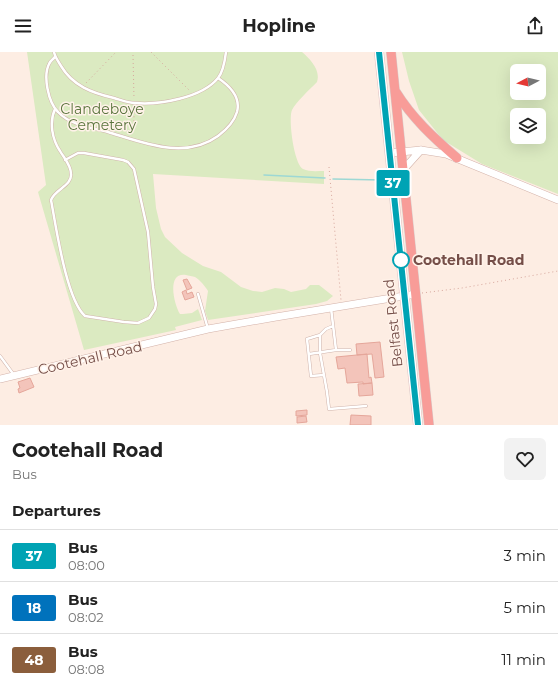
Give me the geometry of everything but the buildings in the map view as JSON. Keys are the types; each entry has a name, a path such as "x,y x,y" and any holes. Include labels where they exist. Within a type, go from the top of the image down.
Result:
{"highway":[{"name":"Belfast Road","path":"379,52 418,425"},
{"name":"Belfast Road","path":"391,52 429,425"},
{"path":"394,89 406,108 415,118 457,158"}],"street":[{"path":"390,153 421,150 446,154 558,200"},
{"path":"403,170 421,150"},
{"name":"Cootehall Road","path":"0,379 208,329 416,294"}],"lane":[{"path":"54,52 55,57 70,79 82,88 105,96 134,103 160,102 178,99 204,89 218,78 224,65 226,52"},
{"path":"55,57 49,63 47,74 49,96 56,109 65,118 77,123 149,144 172,148 185,149 205,144 222,133 232,123 236,114 238,102 235,94 228,84 218,78"},
{"path":"56,109 53,119 52,134 55,142 65,160 70,168 70,179 69,182 53,195 51,200 62,256 73,296 85,316 124,322 138,323 144,321 152,314 156,304 148,232 134,169 128,162 123,160 84,153 65,160"},
{"path":"198,294 208,329"},
{"path":"331,308 336,350"},
{"path":"324,375 311,376 307,339 320,334 333,326"},
{"path":"320,334 320,352 329,409 366,406"},
{"path":"309,354 336,350 350,350"},
{"path":"0,356 15,375"}],"path":[{"path":"82,88 116,52"},
{"path":"151,52 193,94"},
{"path":"329,167 342,306"},
{"path":"416,294 462,288 558,271"}],"green space":[{"name":"Clandeboye Cemetery","path":"27,52 302,52 314,65 318,78 317,82 300,99 292,110 291,131 297,159 300,165 303,169 308,171 324,171 324,184 153,174 156,208 161,229 165,237 182,253 203,266 221,272 241,287 262,292 275,288 284,289 291,292 306,289 310,285 319,285 333,296 327,301 316,304 208,320 205,311 208,291 195,277 180,275 176,278 173,290 180,314 192,313 198,309 202,320 175,327 176,330 84,350 38,192 46,185"},
{"path":"402,52 558,52 558,194 482,164 443,140 419,110 409,81"}],"waterway":[{"path":"264,175 325,178"},
{"path":"333,179 382,180"}],"bus line":[{"name":"37","path":"379,52 418,425"}],"place":[{"name":"Cootehall Road","path":"401,260"}]}
